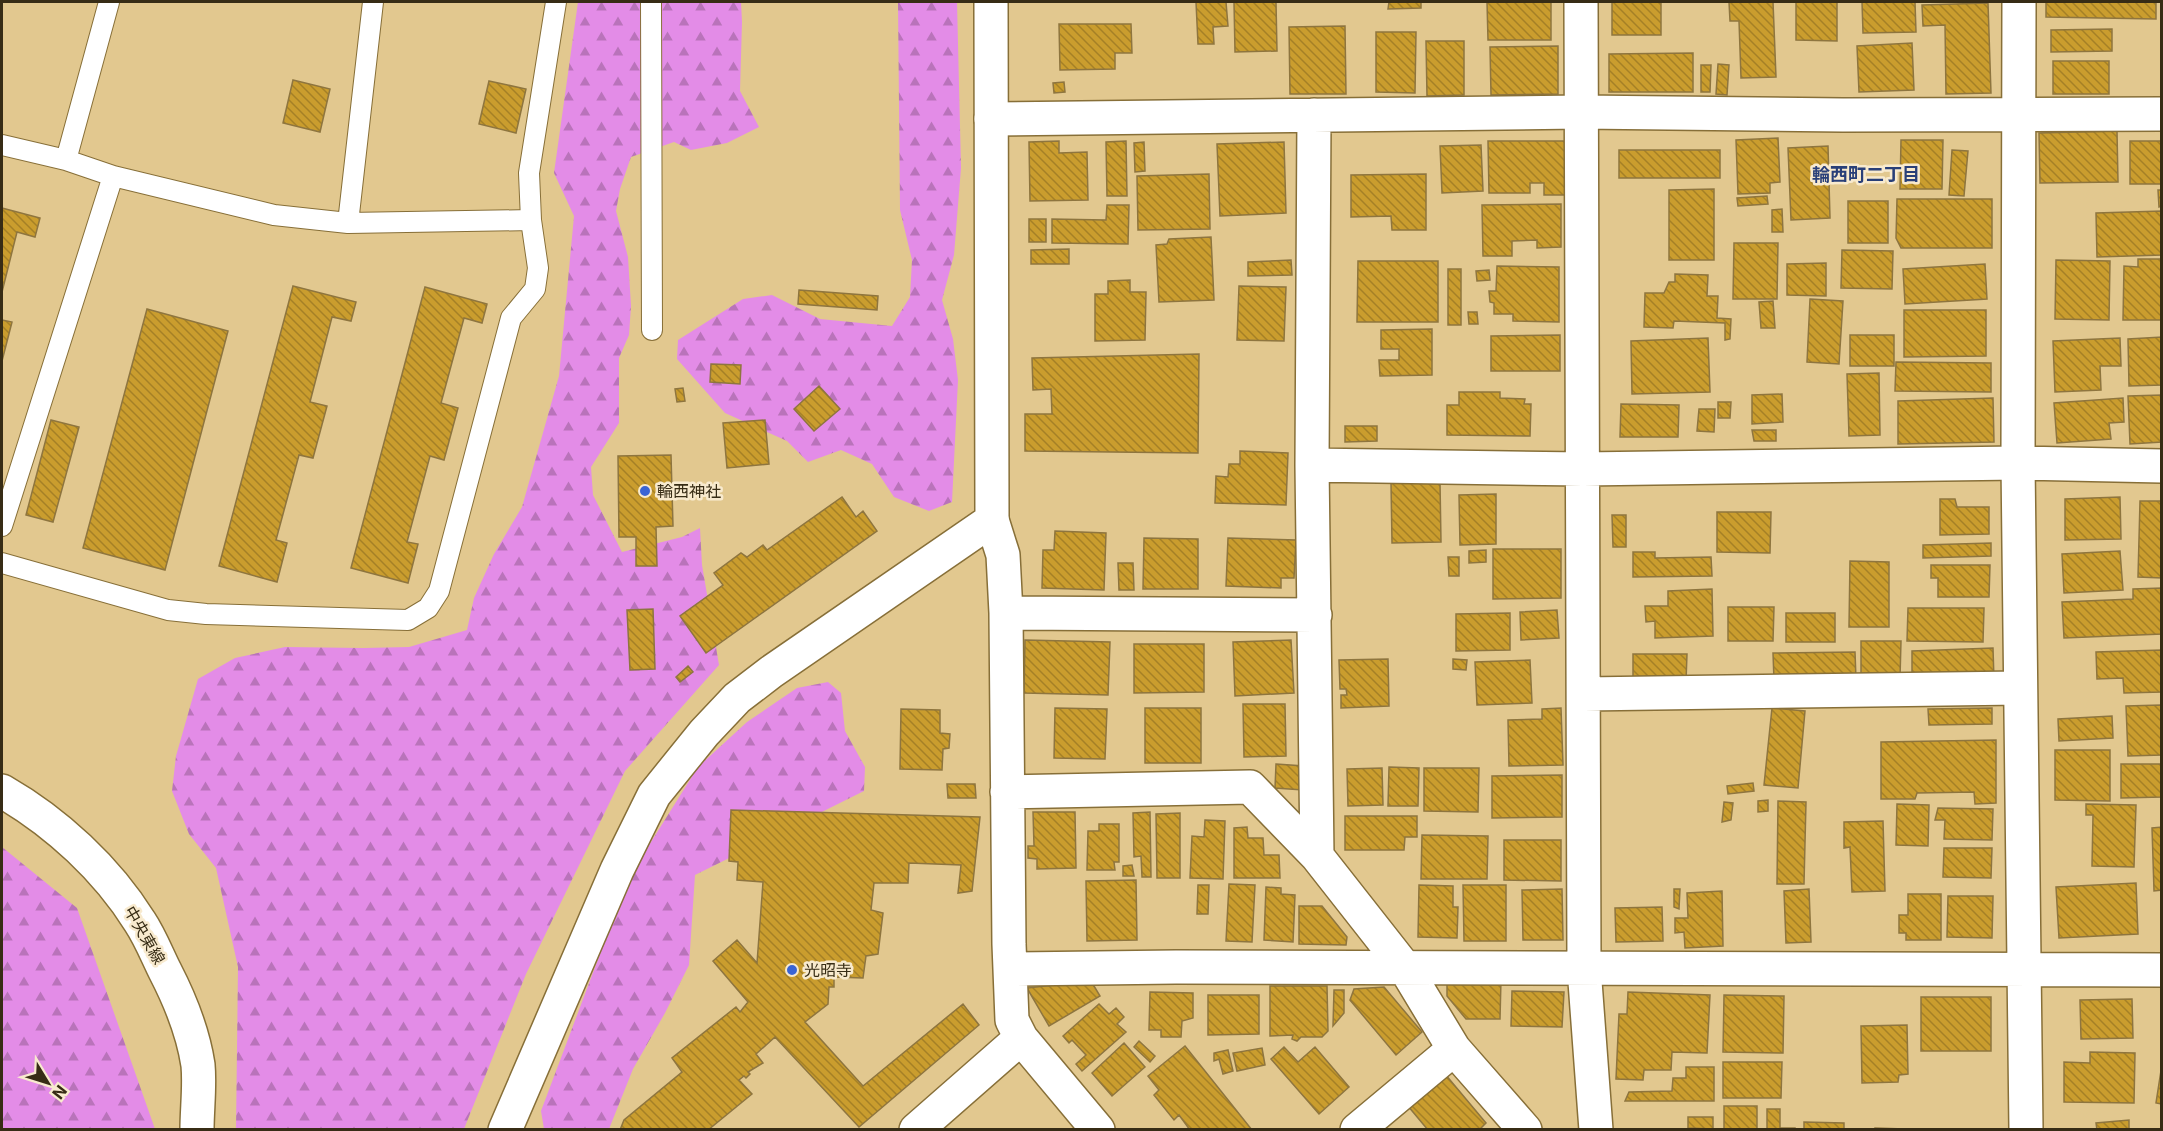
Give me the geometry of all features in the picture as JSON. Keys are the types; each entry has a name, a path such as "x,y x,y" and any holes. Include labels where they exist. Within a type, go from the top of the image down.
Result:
{"street":[{"path":"991,2 992,520 1003,555 1006,614 1012,1020 1021,1038 1098,1130"},
{"path":"1581,2 1584,968 1596,1130"},
{"path":"2019,2 2018,463 2026,1130"},
{"path":"991,120 1581,112 1843,115 2162,114"},
{"path":"1314,115 1312,465 1317,856"},
{"path":"1312,465 1583,469 2018,463 2162,466"},
{"path":"505,1130 617,870 654,795 704,733 737,698 771,672 992,520"},
{"path":"1006,614 1315,615"},
{"path":"1584,694 2020,688"},
{"path":"1007,792 1250,787 1317,856 1405,968 1454,1049 1526,1130"},
{"name":"中央東線","path":"2,791 68,838 108,878 140,922 174,988 189,1026 198,1066 197,1130"},
{"path":"1011,969 1176,967 2162,970"},
{"path":"916,1130 1021,1038"},
{"path":"1358,1130 1454,1049"}],"lane":[{"path":"66,160 109,2"},
{"path":"348,223 373,2"},
{"path":"2,563 168,610 206,614 408,620 428,608 439,591 511,318 535,289 538,268 531,220 529,173 556,2"},
{"path":"651,2 652,330"},
{"path":"2,145 66,160 113,176 274,215 348,223 531,220"},
{"path":"2,526 113,176"}],"green space":[{"path":"578,2 741,2 740,91 759,127 727,143 691,150 674,142 631,157 620,189 616,211 628,257 631,306 629,335 619,358 619,423 591,467 593,495 622,552 682,537 700,528 702,565 719,665 625,771 526,974 464,1129 236,1129 238,967 216,868 189,834 172,791 176,756 198,679 235,658 285,647 409,647 467,630 474,598 494,554 522,507 559,376 574,216 554,173"},
{"path":"898,2 957,2 961,168 954,255 942,300 953,339 958,380 952,502 929,511 894,497 872,464 841,450 808,462 787,441 725,413 677,359 678,340 743,299 772,295 820,319 892,326 910,297 912,260 900,210"},
{"path":"828,682 841,693 845,731 865,767 864,791 695,875 689,965 633,1069 609,1129 544,1129 541,1111 629,877 698,767 747,722 797,688"},
{"path":"2,847 77,908 155,1129 2,1129"}],"building":[{"path":"1196,2 1226,2 1228,26 1213,27 1214,44 1198,44"},
{"path":"1234,2 1276,2 1277,51 1235,52"},
{"path":"1389,2 1421,2 1421,8 1388,9"},
{"path":"1487,2 1551,2 1551,40 1488,40"},
{"path":"1612,2 1661,2 1661,35 1612,35"},
{"path":"1729,2 1773,2 1776,77 1741,78 1739,21 1730,21"},
{"path":"1796,2 1837,2 1837,41 1796,40"},
{"path":"1862,2 1915,2 1916,32 1863,33"},
{"path":"2046,2 2156,2 2156,19 2046,17"},
{"path":"1988,3 1991,93 1946,94 1945,25 1923,26 1922,5"},
{"path":"1059,24 1131,24 1132,53 1115,53 1115,69 1060,70"},
{"path":"1345,26 1346,94 1290,94 1289,27"},
{"path":"2112,29 2112,51 2051,52 2051,30"},
{"path":"1376,32 1416,32 1415,93 1376,92"},
{"path":"1426,41 1464,41 1464,95 1427,96"},
{"path":"1912,43 1914,90 1859,92 1857,46"},
{"path":"1558,46 1558,94 1491,95 1490,47"},
{"path":"1693,53 1693,92 1609,92 1609,54"},
{"path":"2053,61 2109,61 2109,94 2053,94"},
{"path":"1718,64 1729,65 1727,95 1716,94"},
{"path":"1701,65 1711,65 1710,92 1701,92"},
{"path":"293,80 330,89 320,132 283,123"},
{"path":"489,81 526,89 516,133 479,124"},
{"path":"1064,82 1065,92 1054,93 1053,83"},
{"path":"2117,131 2118,182 2040,183 2039,133"},
{"path":"1778,138 1780,182 1770,183 1770,193 1738,194 1736,140"},
{"path":"1901,140 1943,140 1942,189 1900,189"},
{"path":"1059,141 1059,153 1087,152 1088,200 1030,201 1029,142"},
{"path":"1126,141 1127,196 1107,196 1106,142"},
{"path":"1488,141 1566,141 1566,195 1544,195 1544,183 1530,183 1530,193 1489,193"},
{"path":"2130,141 2162,141 2162,184 2130,184"},
{"path":"1144,142 1145,171 1135,172 1134,143"},
{"path":"1284,142 1286,213 1220,216 1217,144"},
{"path":"1481,145 1483,191 1442,193 1440,146"},
{"path":"1828,146 1830,218 1791,220 1788,148"},
{"path":"1619,150 1720,150 1720,178 1619,178"},
{"path":"1952,150 1968,151 1964,196 1949,195"},
{"path":"1209,174 1210,229 1138,230 1137,176"},
{"path":"1426,174 1426,230 1392,230 1391,216 1351,217 1351,175"},
{"path":"1714,189 1714,260 1669,260 1669,190"},
{"path":"2158,190 2162,190 2162,206 2159,207"},
{"path":"1767,196 1768,204 1738,206 1737,198"},
{"path":"1897,199 1992,199 1992,248 1901,248 1896,238"},
{"path":"1848,201 1888,201 1888,243 1848,243"},
{"path":"1561,204 1561,247 1537,248 1537,240 1512,241 1512,256 1483,256 1482,205"},
{"path":"1107,205 1129,205 1128,244 1052,243 1052,219 1106,220"},
{"path":"2,208 40,218 35,237 17,232 2,292"},
{"path":"1782,209 1783,232 1772,232 1772,210"},
{"path":"2162,211 2162,255 2097,257 2096,213"},
{"path":"1029,219 1046,219 1046,242 1029,242"},
{"path":"1211,237 1214,300 1159,302 1156,245 1167,244 1169,239"},
{"path":"1734,243 1778,243 1777,299 1733,299"},
{"path":"1069,249 1069,264 1031,264 1031,250"},
{"path":"1842,250 1893,251 1892,289 1841,288"},
{"path":"2138,259 2162,259 2162,320 2123,320 2124,266 2138,267"},
{"path":"1291,260 1292,275 1248,276 1248,262"},
{"path":"2056,260 2110,261 2109,320 2055,319"},
{"path":"1358,261 1438,261 1438,322 1357,322"},
{"path":"1826,263 1826,296 1787,295 1787,264"},
{"path":"1985,264 1987,299 1905,304 1903,269"},
{"path":"1497,266 1559,267 1559,322 1513,321 1513,314 1494,314 1494,303 1490,302 1489,291 1496,291"},
{"path":"1448,269 1461,269 1461,325 1448,325"},
{"path":"1489,270 1490,280 1477,281 1476,271"},
{"path":"1675,274 1708,275 1707,296 1718,296 1717,318 1731,319 1730,339 1725,340 1725,323 1674,321 1673,328 1644,327 1645,293 1664,293 1669,282 1675,282"},
{"path":"1130,280 1130,292 1146,292 1145,340 1095,341 1095,294 1108,294 1108,281"},
{"path":"293,286 356,302 351,321 332,317 310,402 327,406 313,458 299,455 276,540 287,543 277,582 219,566"},
{"path":"1239,286 1286,287 1284,341 1237,340"},
{"path":"425,287 487,304 482,323 464,318 441,403 458,408 444,460 430,456 407,542 418,544 408,583 351,568"},
{"path":"799,290 878,296 877,310 798,304"},
{"path":"1810,299 1843,301 1839,364 1807,362"},
{"path":"1773,301 1775,328 1761,328 1759,302"},
{"path":"147,309 228,331 165,570 83,548"},
{"path":"1904,310 1986,310 1986,356 1904,357"},
{"path":"1468,312 1477,312 1478,324 1469,324"},
{"path":"2,320 12,322 2,361"},
{"path":"1432,329 1432,375 1380,376 1379,360 1399,360 1399,349 1381,349 1381,330"},
{"path":"1560,335 1560,371 1491,371 1491,336"},
{"path":"1850,335 1894,335 1894,366 1850,366"},
{"path":"2162,337 2162,385 2129,386 2128,339"},
{"path":"1708,338 1710,392 1632,394 1631,341"},
{"path":"2120,338 2121,366 2100,366 2101,390 2055,392 2053,341"},
{"path":"1199,354 1198,453 1025,451 1025,414 1052,414 1051,389 1033,390 1032,358"},
{"path":"1896,362 1991,363 1991,392 1895,391"},
{"path":"711,364 741,365 740,384 710,382"},
{"path":"1879,373 1880,435 1849,436 1847,374"},
{"path":"819,386 840,409 814,431 794,409"},
{"path":"683,388 685,401 677,402 675,389"},
{"path":"1459,392 1500,392 1500,398 1525,399 1524,404 1531,404 1530,436 1447,435 1447,405 1459,405"},
{"path":"1782,394 1783,422 1752,424 1752,395"},
{"path":"2162,395 2162,442 2130,444 2128,396"},
{"path":"1993,398 1994,442 1898,444 1898,401"},
{"path":"2123,398 2124,422 2109,423 2111,439 2057,443 2054,403"},
{"path":"1718,402 1731,402 1730,418 1718,418"},
{"path":"1621,404 1679,405 1678,437 1620,437"},
{"path":"1699,409 1715,409 1714,432 1697,431"},
{"path":"51,420 79,427 53,522 26,515"},
{"path":"765,420 769,464 727,468 723,423"},
{"path":"1345,426 1377,426 1377,441 1345,442"},
{"path":"1752,430 1776,430 1776,441 1754,441"},
{"path":"1240,451 1288,453 1286,505 1215,503 1216,476 1228,477 1229,464 1240,464"},
{"name":"輪西神社","path":"671,455 673,526 656,527 657,566 636,566 636,537 619,537 618,456"},
{"path":"1440,482 1441,542 1392,543 1391,483"},
{"path":"1496,494 1496,544 1460,545 1459,495"},
{"path":"842,497 856,517 863,511 877,531 706,653 680,616 723,585 714,573 741,553 747,557 763,545 767,550"},
{"path":"2120,497 2121,539 2065,540 2065,499"},
{"path":"1940,499 1955,499 1957,507 1989,507 1989,534 1940,535"},
{"path":"2140,501 2162,501 2162,578 2138,577"},
{"path":"1717,512 1771,512 1770,553 1717,552"},
{"path":"1612,515 1626,515 1626,547 1613,547"},
{"path":"1055,531 1106,533 1104,590 1042,588 1043,550 1054,550"},
{"path":"1144,538 1198,539 1198,589 1143,589"},
{"path":"1228,538 1296,540 1294,578 1281,578 1281,588 1226,586"},
{"path":"1991,543 1991,556 1923,558 1923,545"},
{"path":"1493,549 1561,549 1561,598 1493,599"},
{"path":"1486,550 1486,562 1469,563 1469,551"},
{"path":"2120,551 2123,590 2064,593 2062,554"},
{"path":"1633,552 1655,552 1655,558 1711,557 1712,576 1633,577"},
{"path":"1448,557 1459,557 1459,576 1449,576"},
{"path":"1850,561 1889,562 1889,627 1849,627"},
{"path":"1118,563 1133,563 1134,590 1119,590"},
{"path":"1931,565 1990,565 1989,597 1938,597 1938,578 1931,578"},
{"path":"2162,588 2162,634 2064,638 2062,602 2133,599 2133,589"},
{"path":"1712,589 1713,636 1655,638 1655,621 1646,622 1645,606 1668,606 1668,591"},
{"path":"1728,607 1774,607 1773,641 1728,641"},
{"path":"1908,608 1984,608 1983,642 1907,641"},
{"path":"653,609 655,669 630,670 627,610"},
{"path":"1557,610 1559,638 1521,640 1520,612"},
{"path":"1510,613 1510,650 1456,651 1456,614"},
{"path":"1786,613 1835,613 1835,642 1786,642"},
{"path":"1025,640 1110,642 1108,695 1024,693"},
{"path":"1291,640 1294,693 1235,696 1233,642"},
{"path":"1861,641 1901,641 1900,678 1861,677"},
{"path":"1134,644 1204,644 1204,692 1134,693"},
{"path":"1993,648 1994,680 1912,677 1912,651"},
{"path":"2162,650 2162,692 2124,693 2123,678 2097,679 2096,652"},
{"path":"1855,652 1856,679 1774,680 1773,653"},
{"path":"1633,654 1687,654 1686,681 1633,681"},
{"path":"1388,659 1389,706 1341,708 1341,695 1347,695 1346,689 1340,689 1339,660"},
{"path":"1453,659 1467,660 1466,670 1453,669"},
{"path":"1530,660 1532,703 1477,705 1475,662"},
{"path":"688,666 693,672 680,682 676,677"},
{"path":"1243,704 1285,704 1286,756 1244,757"},
{"path":"2161,705 2162,755 2128,756 2126,706"},
{"path":"1055,708 1107,709 1105,759 1054,758"},
{"path":"1145,708 1201,708 1201,763 1145,763"},
{"path":"1561,708 1563,765 1509,766 1508,720 1542,719 1542,709"},
{"path":"1772,708 1805,711 1798,788 1764,785"},
{"path":"1992,708 1992,724 1929,725 1928,709"},
{"path":"901,709 940,710 940,733 950,734 949,748 943,749 942,770 900,769"},
{"path":"2112,716 2113,738 2059,741 2058,719"},
{"path":"1996,740 1996,803 1975,804 1974,792 1917,793 1915,799 1881,799 1881,742"},
{"path":"2055,750 2110,750 2110,801 2055,800"},
{"path":"1276,764 1304,766 1303,790 1275,788"},
{"path":"2121,764 2162,764 2162,797 2121,798"},
{"path":"1389,767 1419,768 1418,806 1388,806"},
{"path":"1382,768 1383,805 1348,806 1347,769"},
{"path":"1424,768 1479,768 1478,812 1424,811"},
{"path":"1562,775 1562,817 1492,818 1492,776"},
{"path":"1753,783 1754,791 1728,794 1727,786"},
{"path":"947,784 975,784 976,798 948,798"},
{"path":"1768,800 1768,811 1758,812 1758,801"},
{"path":"1778,801 1806,802 1804,884 1777,884"},
{"path":"1724,802 1733,803 1731,820 1722,822"},
{"path":"1897,804 1929,805 1928,846 1896,845"},
{"path":"2086,804 2136,805 2134,867 2092,866 2093,815 2086,815"},
{"path":"1938,808 1993,809 1992,840 1944,839 1945,820 1935,820"},
{"name":"光昭寺","path":"731,810 980,817 972,891 958,893 961,865 909,863 908,883 874,883 871,910 883,913 878,954 866,956 863,978 834,977 834,987 829,987 828,1004 805,1022 863,1086 963,1004 979,1025 859,1127 775,1037 756,1054 763,1063 748,1072 750,1074 746,1078 744,1076 739,1080 752,1094 708,1130 620,1130 624,1120 682,1072 672,1058 736,1007 740,1012 748,1002 713,961 737,940 757,963 763,882 737,880 738,862 729,861"},
{"path":"1033,812 1075,812 1076,868 1037,869 1037,859 1028,858 1028,846 1034,846"},
{"path":"1150,812 1151,877 1142,877 1141,856 1134,857 1133,813"},
{"path":"1180,813 1180,878 1157,878 1156,814"},
{"path":"1345,816 1417,816 1417,837 1405,837 1404,850 1345,850"},
{"path":"1205,820 1225,821 1223,879 1190,878 1192,836 1204,837"},
{"path":"1883,821 1885,891 1852,892 1850,847 1844,848 1844,822"},
{"path":"1099,824 1119,824 1119,862 1114,862 1115,870 1087,870 1088,831 1099,831"},
{"path":"1247,827 1248,838 1263,838 1264,855 1279,855 1280,878 1234,878 1234,828"},
{"path":"2162,827 2162,890 2154,891 2152,828"},
{"path":"1422,835 1488,836 1487,879 1421,879"},
{"path":"1504,840 1561,840 1561,881 1504,880"},
{"path":"1944,848 1992,848 1991,878 1943,877"},
{"path":"1132,865 1134,876 1123,876 1123,866"},
{"path":"1136,880 1137,940 1087,941 1086,881"},
{"path":"2136,883 2138,934 2059,938 2056,887"},
{"path":"1229,884 1255,885 1252,942 1226,941"},
{"path":"1198,885 1209,885 1208,914 1197,914"},
{"path":"1419,885 1453,886 1453,907 1458,907 1457,938 1418,937"},
{"path":"1463,885 1506,885 1506,941 1464,941"},
{"path":"1266,887 1281,888 1281,894 1295,895 1293,942 1264,940"},
{"path":"1562,889 1563,940 1523,940 1522,890"},
{"path":"1674,889 1680,889 1679,909 1674,907"},
{"path":"1809,889 1811,942 1786,943 1784,891"},
{"path":"1722,891 1723,946 1685,948 1684,932 1675,933 1675,918 1688,918 1687,893"},
{"path":"1908,894 1941,894 1941,940 1906,940 1906,933 1899,933 1899,915 1908,915"},
{"path":"1948,896 1993,896 1992,938 1947,937"},
{"path":"1299,906 1322,906 1347,937 1346,945 1299,944"},
{"path":"1662,907 1663,941 1616,942 1615,908"},
{"path":"1447,979 1501,980 1500,1019 1466,1019 1447,996"},
{"path":"1091,981 1100,996 1049,1026 1027,988"},
{"path":"1270,986 1327,986 1328,1031 1322,1037 1301,1037 1297,1041 1292,1039 1293,1035 1270,1036"},
{"path":"1384,987 1422,1032 1396,1055 1350,1000 1354,989"},
{"path":"1334,990 1344,990 1344,1013 1333,1026"},
{"path":"1512,991 1564,992 1562,1027 1511,1026"},
{"path":"1150,992 1193,993 1193,1018 1182,1021 1181,1037 1161,1037 1161,1030 1149,1030"},
{"path":"1628,992 1710,995 1707,1053 1672,1052 1671,1070 1644,1070 1643,1080 1616,1079 1619,1014 1627,1014"},
{"path":"1208,995 1259,995 1259,1034 1208,1035"},
{"path":"1724,995 1784,996 1783,1053 1723,1052"},
{"path":"1921,997 1991,997 1991,1051 1921,1051"},
{"path":"2132,999 2133,1038 2081,1039 2080,1000"},
{"path":"1099,1004 1109,1014 1116,1008 1124,1017 1117,1024 1126,1032 1082,1071 1076,1064 1086,1055 1072,1040 1069,1043 1063,1036"},
{"path":"1907,1025 1908,1074 1899,1075 1898,1082 1862,1083 1861,1026"},
{"path":"1139,1041 1155,1056 1150,1062 1134,1047"},
{"path":"1124,1043 1145,1067 1112,1096 1092,1073"},
{"path":"1185,1046 1252,1130 1190,1130 1179,1115 1174,1120 1154,1095 1159,1090 1148,1076"},
{"path":"1284,1047 1298,1062 1315,1047 1349,1087 1319,1114 1271,1059"},
{"path":"1262,1048 1265,1065 1237,1071 1233,1053"},
{"path":"1228,1050 1233,1071 1223,1074 1219,1059 1214,1061 1214,1053"},
{"path":"2090,1052 2135,1053 2134,1103 2064,1102 2064,1062 2090,1063"},
{"path":"1723,1062 1782,1062 1781,1098 1723,1098"},
{"path":"2162,1064 2162,1104 2156,1103"},
{"path":"1686,1067 1714,1067 1714,1101 1625,1101 1629,1092 1672,1091 1673,1078 1686,1078"},
{"path":"1445,1074 1486,1123 1479,1130 1428,1130 1408,1106"},
{"path":"1724,1106 1757,1106 1757,1130 1724,1130"},
{"path":"1767,1109 1780,1109 1780,1128 1795,1128 1795,1130 1767,1130"},
{"path":"1688,1117 1713,1117 1713,1129 1688,1128"},
{"path":"2129,1120 2129,1130 2097,1130 2096,1123"},
{"path":"1804,1122 1844,1123 1844,1130 1804,1130"},
{"path":"1875,1128 1904,1129 1904,1130 1875,1130"}],"place":[{"name":"輪西神社","path":"645,491"},
{"name":"光昭寺","path":"792,970"}],"district":[{"name":"輪西町二丁目","path":"1866,174"}]}
